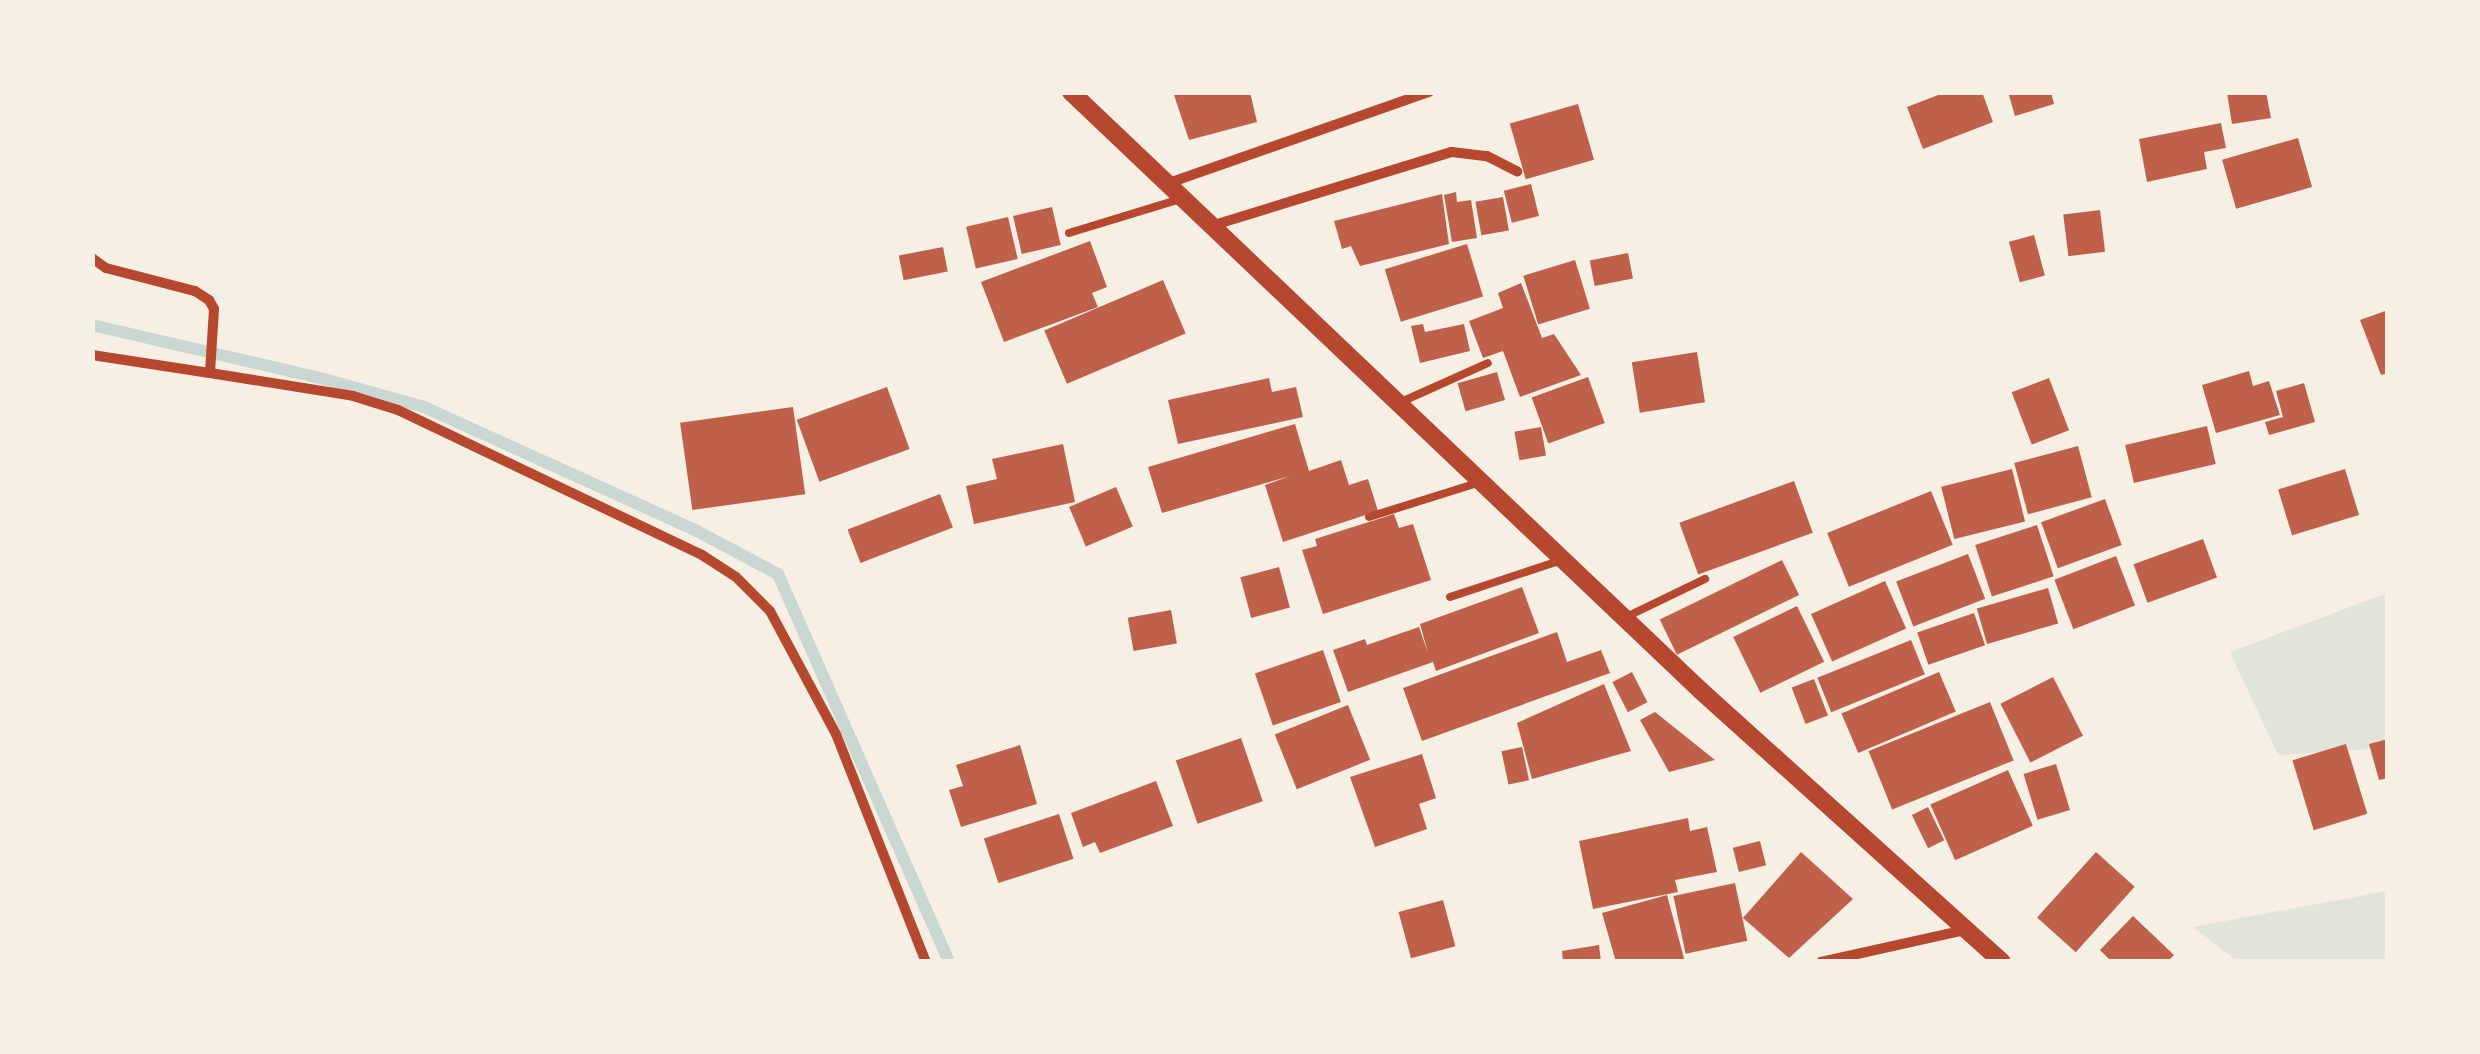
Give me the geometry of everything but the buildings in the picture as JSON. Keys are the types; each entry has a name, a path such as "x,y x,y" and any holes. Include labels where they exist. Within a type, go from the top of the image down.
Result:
{"street":[{"path":"1071,92 1624,618 2002,962"},
{"path":"1165,184 1430,92"},
{"path":"1210,227 1452,152 1487,156 1517,171"},
{"path":"92,258 106,268 195,291 214,310 211,367"},
{"path":"92,355 211,367 353,396 398,410 702,554 736,577 770,611 836,734 926,962"},
{"path":"1821,962 1966,930"}],"lane":[{"path":"1069,232 1180,198"},
{"path":"1397,404 1488,364"},
{"path":"1368,517 1481,482"},
{"path":"1450,597 1562,560"},
{"path":"1624,618 1705,579"}],"shaded area":[{"path":"2387,593 2387,748 2278,755 2230,652"},
{"path":"2387,891 2387,961 2237,961 2193,927"}],"waterway":[{"path":"92,325 324,379 424,407 697,531 778,574 949,962"}]}
